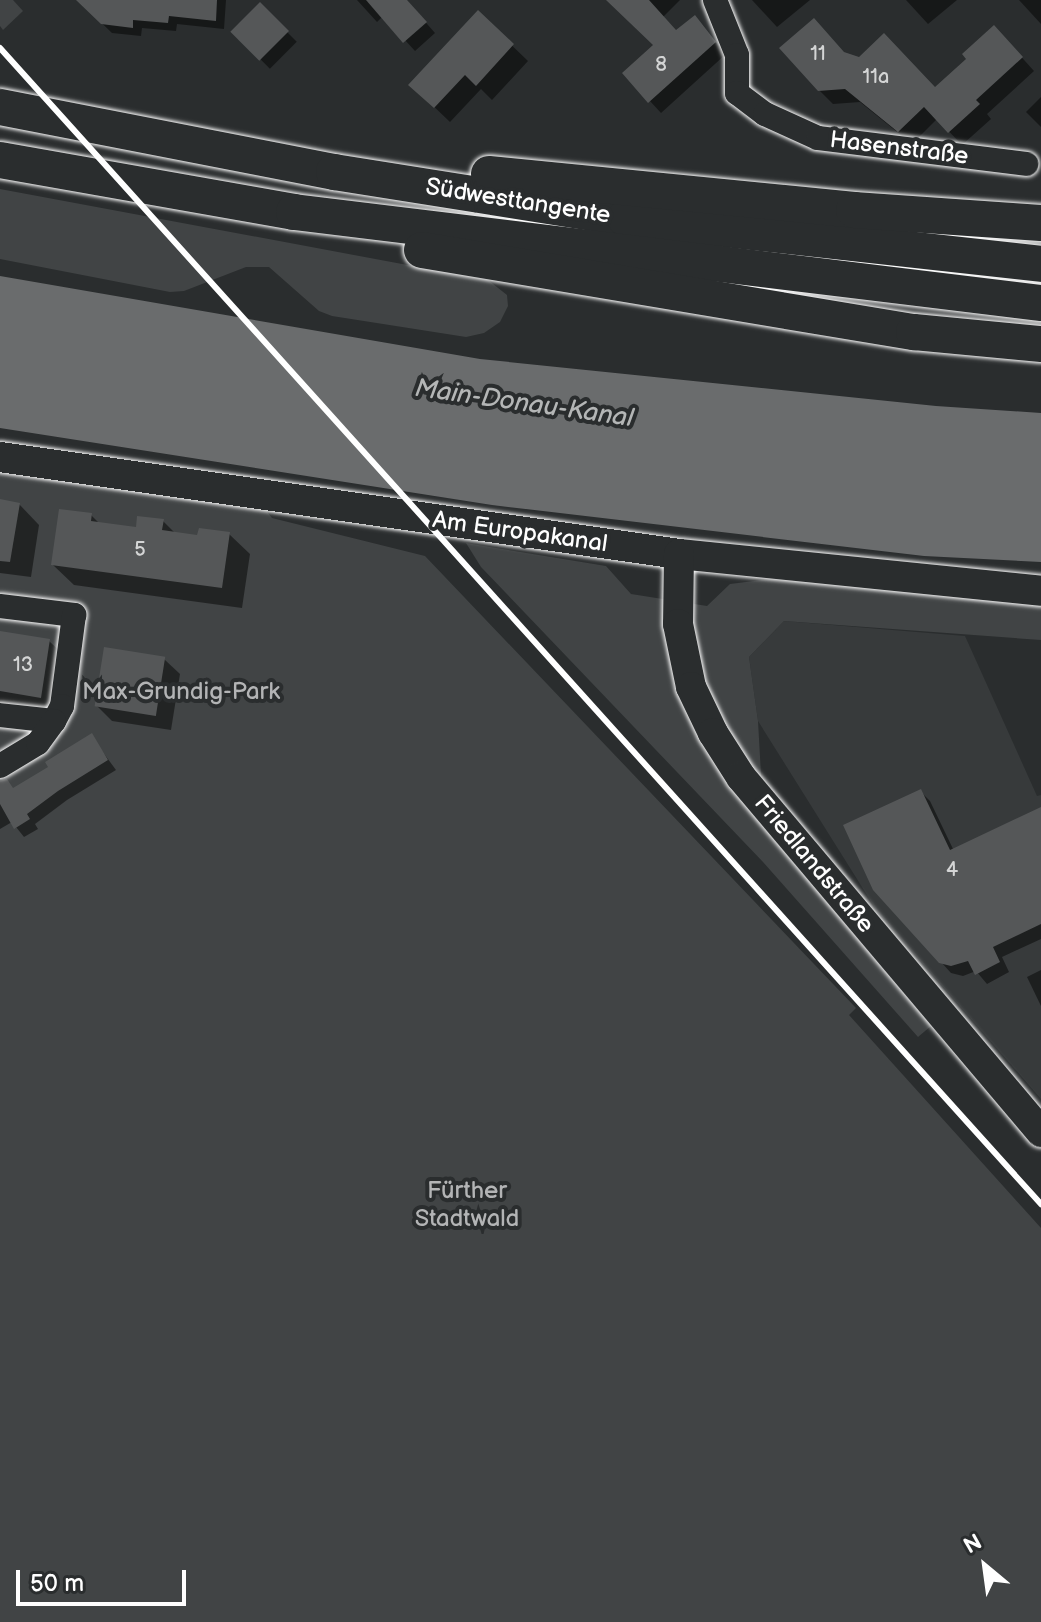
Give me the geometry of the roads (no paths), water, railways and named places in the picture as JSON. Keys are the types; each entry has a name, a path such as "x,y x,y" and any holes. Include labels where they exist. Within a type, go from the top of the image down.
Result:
{"highway":[{"name":"Südwesttangente","path":"0,107 334,172 625,218 1041,264"},
{"name":"Südwesttangente","path":"0,160 294,212 1041,303"},
{"path":"334,172 483,173 854,210 1041,223"},
{"path":"294,212 358,239 527,269 914,332 1041,344"}],"main road":[{"name":"Am Europakanal","path":"0,457 679,554 1041,591"},
{"name":"Friedlandstraße","path":"679,554 678,624 691,687 713,733 741,777 1041,1132"}],"street":[{"name":"Hasenstraße","path":"715,0 737,55 737,93 765,114 818,138 1026,164"},
{"path":"0,606 74,615 62,706 38,743 0,766"},
{"path":"0,715 54,721"}],"water":[{"name":"Main-Donau-Kanal","path":"0,276 480,359 936,406 1041,413 1041,562 924,556 492,505 0,428"}],"railway":[{"path":"0,48 1041,1204"}],"park label":[{"name":"Max-Grundig-Park","path":"181,692"},
{"name":"Fürther Stadtwald","path":"467,1205"}]}
